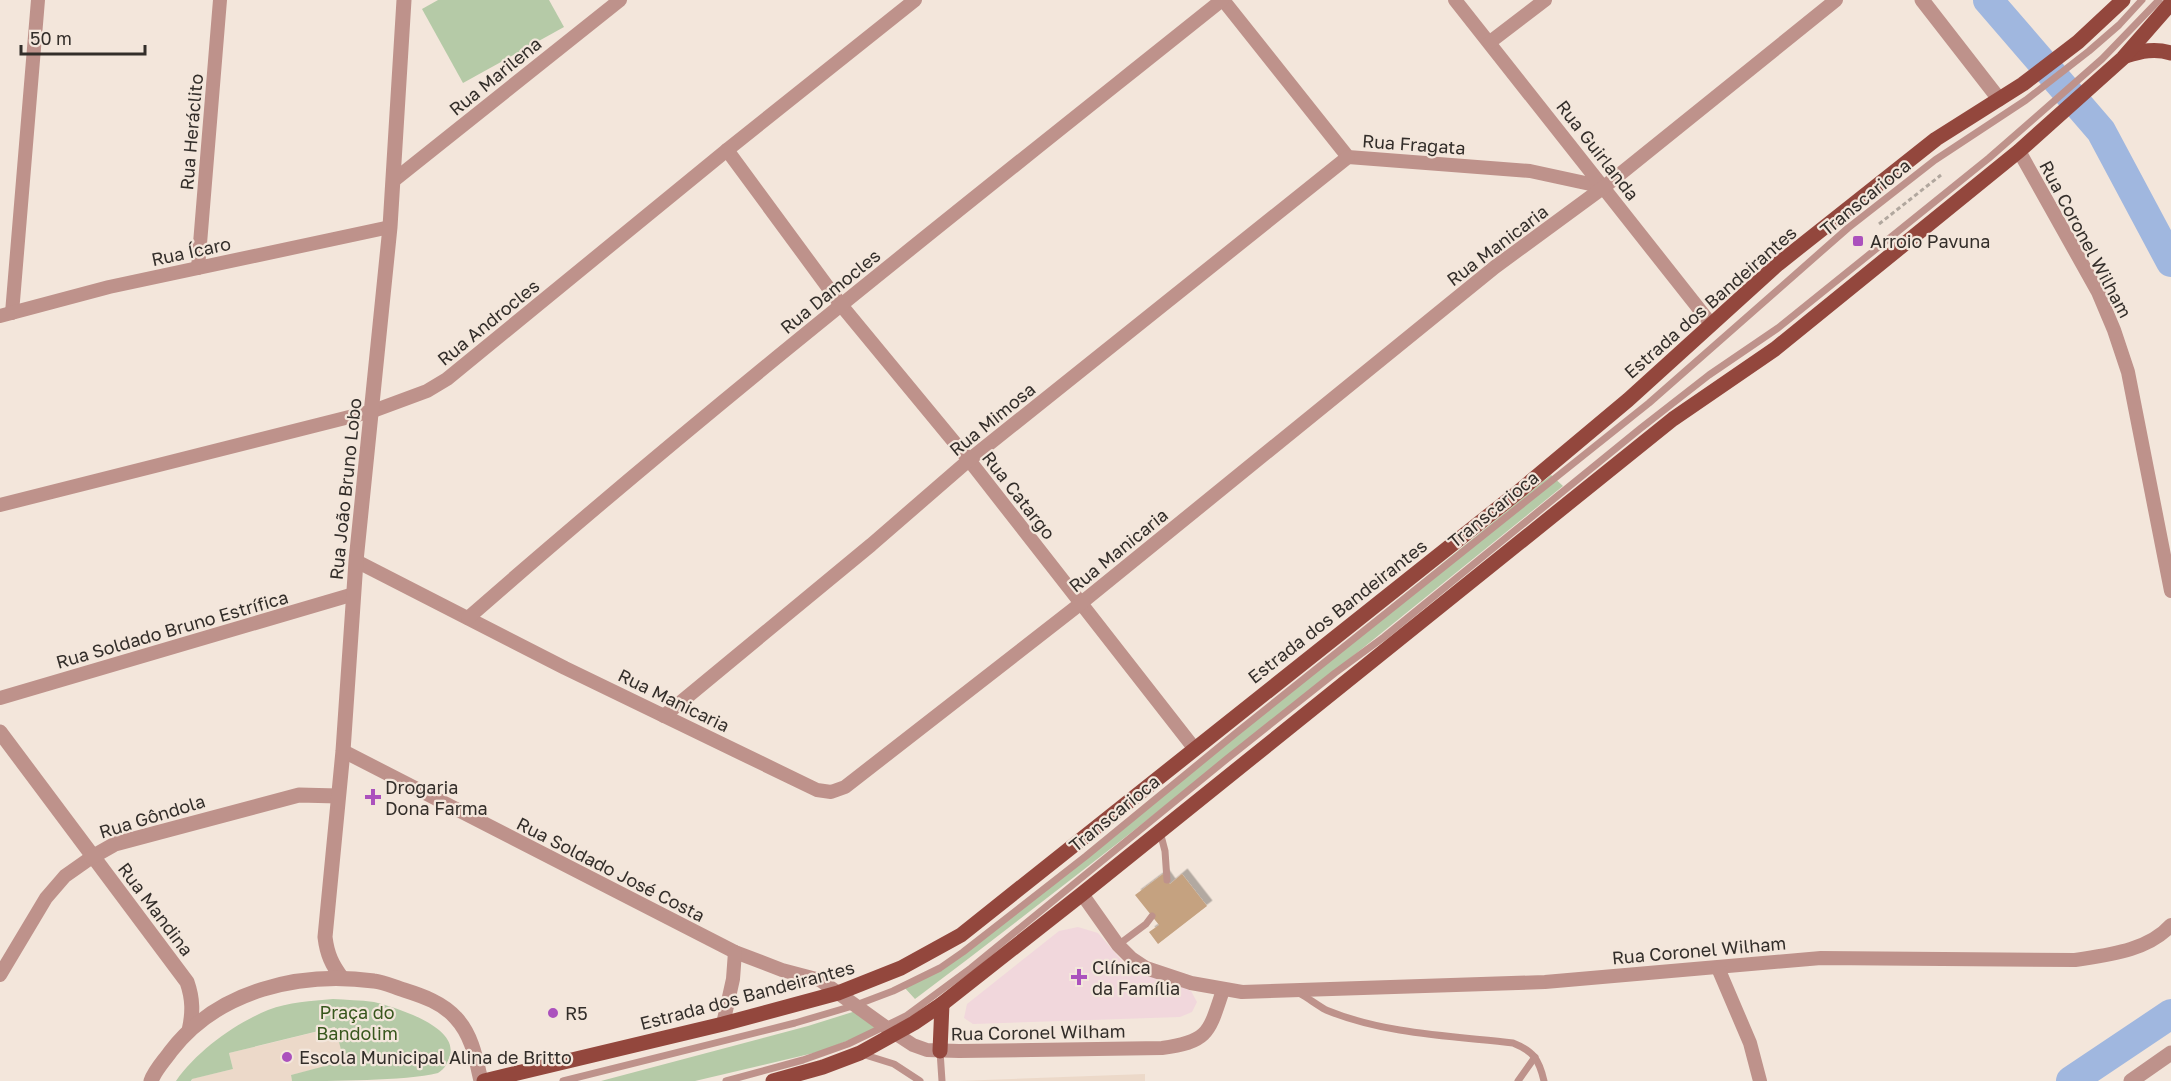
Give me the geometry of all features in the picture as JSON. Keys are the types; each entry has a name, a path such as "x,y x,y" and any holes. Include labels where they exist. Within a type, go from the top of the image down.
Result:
{"main road":[{"name":"Estrada dos Bandeirantes","path":"483,1081 723,1024 838,993 901,968 961,935 1517,493 1628,400 1778,264 1936,139 2000,99 2025,92 2083,47 2123,0"},
{"path":"2123,58 2171,3"},
{"path":"773,1081 823,1067 860,1053 890,1030 942,1004 1673,419 1775,349 2019,151 2043,120 2105,64 2139,51 2152,50 2171,53"},
{"path":"940,1051 942,1004"}],"street":[{"path":"6,314 38,0"},
{"name":"Rua Heráclito","path":"198,268 220,0"},
{"name":"Rua João Bruno Lobo","path":"342,978 327,952 325,937 343,751 356,561 390,226 404,0"},
{"name":"Rua Marilena","path":"393,181 620,0"},
{"name":"Rua Androcles","path":"0,505 373,411 427,391 447,379 915,0"},
{"name":"Rua Fragata","path":"1222,0 1348,157 1530,171 1604,187"},
{"name":"Rua Damocles","path":"468,618 559,539 841,305 1222,0"},
{"name":"Rua Guirlanda","path":"1455,0 1711,324"},
{"path":"1490,42 1545,0"},
{"name":"Rua Manicaria","path":"356,561 664,716 817,790 831,792 844,787 1080,604 1495,267 1604,187 1836,0"},
{"path":"1922,0 2000,99"},
{"name":"Rua Catargo","path":"727,150 841,305 969,460 1194,748"},
{"name":"Rua Coronel Wilham","path":"2019,151 2098,292 2115,330 2128,372 2171,591"},
{"name":"Rua Mimosa","path":"664,716 871,545 969,460 1348,157"},
{"name":"Rua Ícaro","path":"6,314 109,287 390,226"},
{"name":"Rua Soldado Bruno Estrífica","path":"0,698 354,594"},
{"name":"Rua Mandina","path":"0,732 187,982 192,996 189,1031"},
{"name":"Rua Soldado José Costa","path":"343,751 735,952 782,970 820,980 838,993"},
{"name":"Rua Gôndola","path":"0,975 46,898 65,876 115,844 299,795 338,796"},
{"name":"Rua Coronel Wilham","path":"1082,894 1118,945 1131,958 1146,968 1191,983 1223,990 1297,991 1545,982 1821,958 2074,960 2143,945 2171,925"},
{"path":"723,1024 733,979 735,952"},
{"path":"1718,968 1750,1043 1760,1081"},
{"path":"151,1081 153,1075 189,1031 216,1010 241,997 272,986 312,979 342,978 376,981 422,996 441,1005 456,1017 466,1030 483,1081"},
{"name":"Rua Coronel Wilham","path":"838,993 920,1048 940,1051 1162,1048 1185,1045 1198,1040 1205,1034 1213,1021 1223,990"},
{"path":"2131,1081 2171,1053"}],"lane":[{"path":"2083,47 2119,25 2142,0"},
{"path":"2105,64 2159,0"},
{"name":"Transcarioca","path":"563,1081 795,1023 856,1005 893,991 940,968 998,926 1649,404 1848,228 2025,92"},
{"name":"Transcarioca","path":"726,1081 826,1053 890,1030 971,968 1246,744 1384,637 1641,428 1709,375 1778,328 1937,198 2043,120"},
{"path":"1160,831 1165,850 1167,880"},
{"path":"1118,945 1146,924 1152,916"},
{"path":"1297,991 1324,1008 1351,1019 1411,1032 1513,1043 1526,1048 1535,1058 1544,1081"},
{"path":"940,1051 942,1081"},
{"path":"860,1053 894,1064 908,1071 920,1081"},
{"path":"1518,1081 1535,1058"}],"path":[{"path":"1879,224 1941,176"}],"shaded area":[{"name":"Clínica da Família","path":"1078,927 1098,933 1124,963 1191,991 1197,1002 1192,1012 1180,1017 973,1024 964,1018 967,1004 1059,931"},
{"name":"Escola Municipal Alina de Britto","path":"336,1027 344,1062 291,1075 292,1081 192,1081 191,1079 233,1069 229,1053"},
{"path":"1145,1074 1145,1081 958,1081"}],"green space":[{"path":"438,0 549,0 564,27 463,83 422,9"},
{"path":"1551,475 1563,486 1160,810 915,999 904,987 955,960"},
{"name":"Praça do Bandolim","path":"333,999 374,1002 409,1013 435,1027 450,1045 450,1055 446,1065 438,1073 407,1078 292,1081 291,1075 344,1061 335,1027 229,1053 233,1069 191,1081 176,1081 194,1059 217,1039 255,1016 284,1005"},
{"path":"859,1010 881,1027 822,1051 695,1081 601,1081 808,1026"}],"building":[{"path":"1163,874 1170,884 1182,874 1207,906 1158,944 1149,932 1159,925 1135,895"}],"waterway":[{"name":"Arroio Pavuna","path":"1988,0 2101,131 2171,262"},
{"name":"Arroio Pavuna","path":"2071,1081 2171,1014"}],"place":[{"name":"Arroio Pavuna","path":"1858,241"},
{"name":"Drogaria Dona Farma","path":"373,797"},
{"name":"Clínica da Família","path":"1079,977"},
{"name":"R5","path":"553,1013"},
{"name":"Escola Municipal Alina de Britto","path":"287,1057"}]}
